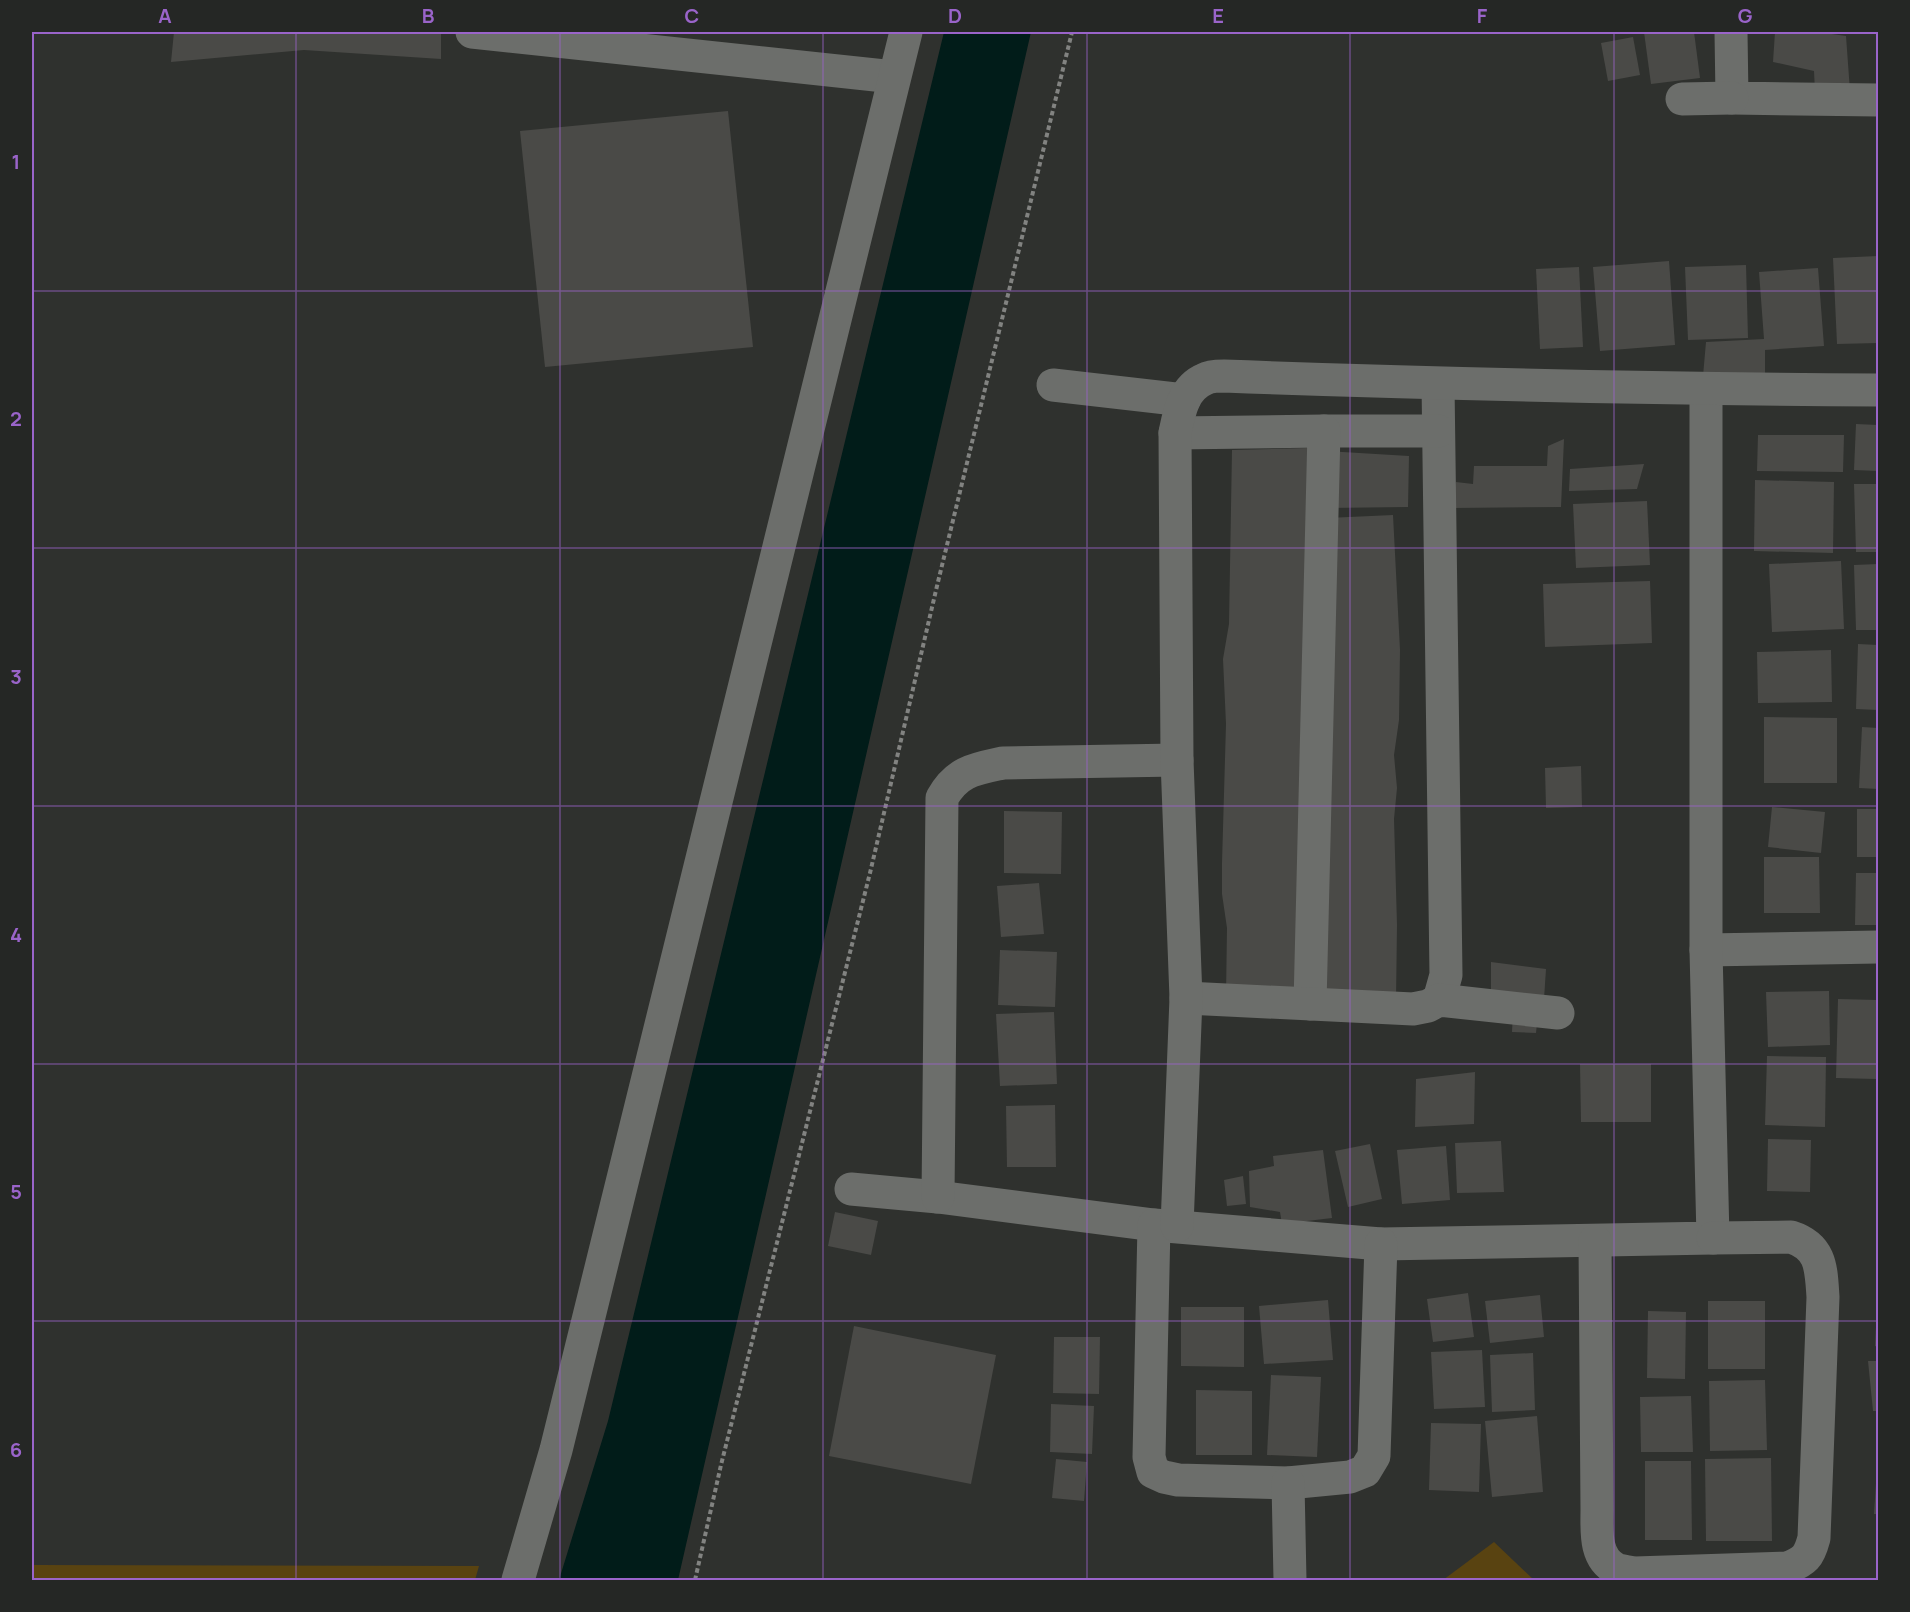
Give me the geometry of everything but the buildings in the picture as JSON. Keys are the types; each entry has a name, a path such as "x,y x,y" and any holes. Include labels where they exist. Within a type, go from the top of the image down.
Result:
{"street":[{"path":"472,32 894,77"},
{"path":"518,1581 556,1450 906,32"},
{"path":"1731,32 1732,98"},
{"path":"1682,99 1878,100"},
{"path":"1381,1244 1374,1456 1365,1471 1350,1477 1288,1483 1178,1480 1154,1472 1149,1456 1165,1226 1185,998 1177,760 1175,433 1179,411 1184,400 1205,378 1224,376 1438,384 1878,390"},
{"path":"1438,384 1446,975 1439,1000"},
{"path":"1053,385 1184,400"},
{"path":"1706,389 1706,950 1713,1238"},
{"path":"1310,1004 1324,431"},
{"path":"1175,433 1438,431"},
{"path":"938,1197 942,798 949,785 959,776 977,768 1003,763 1177,760"},
{"path":"1706,950 1878,947"},
{"path":"1185,998 1413,1009 1428,1006 1439,1000 1557,1013"},
{"path":"851,1189 938,1197 1165,1226 1381,1244 1791,1237 1802,1240 1813,1250 1821,1267 1823,1297 1814,1538 1810,1553 1800,1563 1787,1568 1635,1573 1616,1569 1605,1561 1598,1545 1595,1241"},
{"path":"1288,1483 1290,1581"}],"path":[{"path":"695,1581 721,1465 870,873 937,586 1072,32"}],"shaded area":[{"path":"1494,1542 1534,1580 1443,1580"},
{"path":"32,1565 479,1566 475,1580 32,1580"}],"water":[{"path":"944,32 1031,32 678,1580 559,1580 608,1421"}]}
